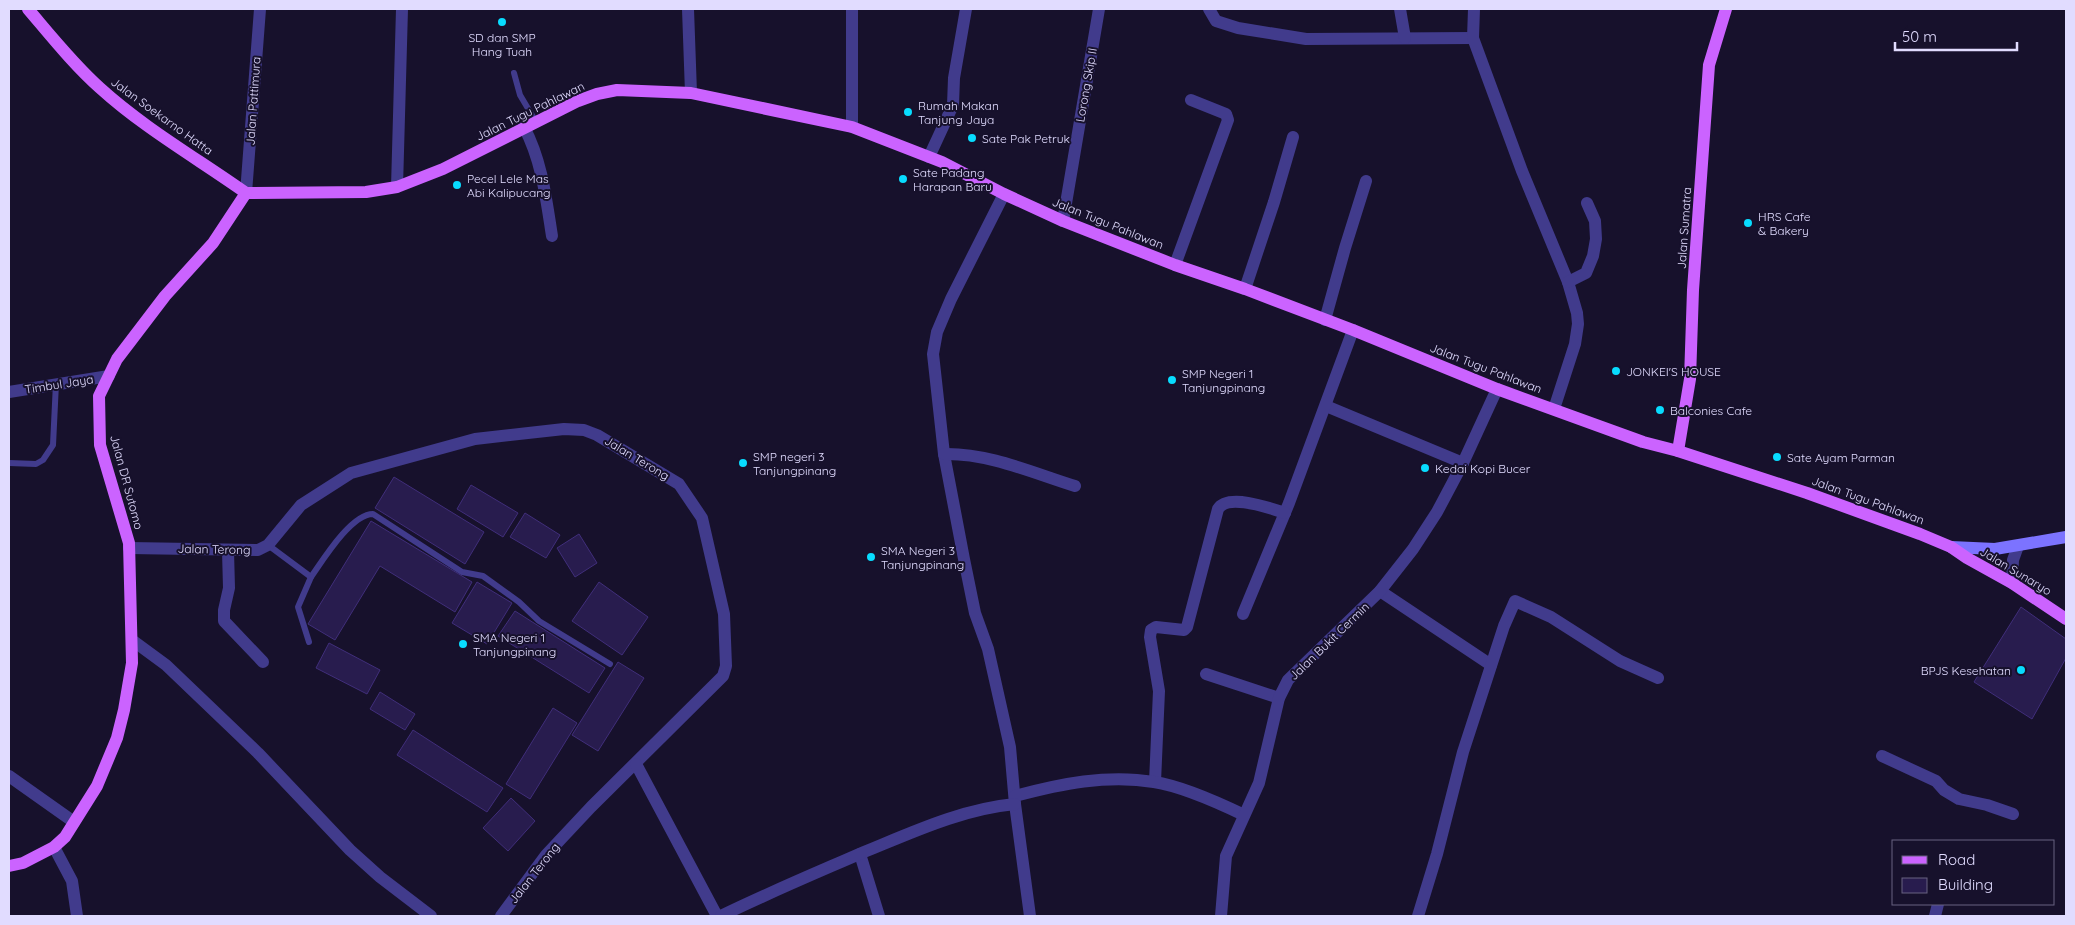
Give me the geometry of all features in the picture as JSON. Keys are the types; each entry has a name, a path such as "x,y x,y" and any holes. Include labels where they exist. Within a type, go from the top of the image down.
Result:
{"main road":[{"name":"Jalan Soekarno Hatta","path":"28,9 100,88 148,125 246,193"},
{"name":"Jalan Sumatra","path":"1678,451 1690,379 1693,290 1709,65 1726,9"},
{"name":"Jalan Tugu Pahlawan","path":"246,193 366,192 397,186 443,169 530,124 587,98 617,90 691,93 852,127 942,162 1004,194 1063,221 1175,266 1245,289 1354,330 1497,389 1643,442 1678,451 1862,512 1951,547"},
{"name":"Jalan DR Sutomo","path":"9,866 23,863 54,847 65,837 97,786 117,738 132,662 129,548 127,534 100,445 99,396 117,359 165,296 213,243 246,193"},
{"path":"1951,547 1995,549 2066,537"},
{"name":"Jalan Sunaryo","path":"1951,547 2012,583 2066,619"}],"street":[{"name":"Jalan Pattimura","path":"246,193 260,9"},
{"path":"397,186 402,9"},
{"path":"688,9 691,93"},
{"path":"852,9 852,127"},
{"path":"929,157 953,105 954,78 966,9"},
{"name":"Lorong Skip II","path":"1063,221 1100,9"},
{"path":"1209,9 1213,18 1221,23 1267,34 1306,39 1473,38"},
{"path":"1400,9 1405,38"},
{"path":"1474,9 1473,38 1522,171 1568,282 1578,324 1575,344 1554,409"},
{"path":"1175,266 1228,120 1226,114 1191,100"},
{"path":"530,124 534,146 541,166 552,236"},
{"path":"1245,289 1293,137"},
{"path":"1325,320 1366,181"},
{"path":"1004,194 951,299 937,332 933,354 944,454 975,613 988,649 1010,747 1030,916"},
{"path":"1568,282 1586,273 1593,256 1596,239 1595,221 1587,202"},
{"path":"1243,614 1285,513 1354,330"},
{"name":"Timbul Jaya","path":"9,392 109,376"},
{"name":"Jalan Bukit Cermin","path":"1221,916 1226,856 1259,783 1279,698 1288,680 1380,591 1413,549 1437,512 1463,463 1497,389"},
{"path":"1326,406 1463,463"},
{"name":"Jalan Terong","path":"129,548 258,550 268,545 301,505 351,473 474,439 564,429 584,430 597,435 652,466 678,484 702,518 724,614 726,666 723,676 591,807 546,855 501,916"},
{"path":"944,454 989,458 1075,486"},
{"path":"1155,782 1159,691 1150,638 1151,630 1156,627 1184,630 1187,627 1218,509 1222,504 1231,501 1257,505 1285,513"},
{"path":"2012,583 2013,560 2018,546"},
{"path":"228,550 228,588 224,621 263,662"},
{"path":"1380,591 1491,665"},
{"path":"1418,916 1437,854 1463,752 1491,665 1515,601 1552,617 1620,661 1658,678"},
{"path":"132,640 166,665 258,753 350,850 380,877 431,916"},
{"path":"1206,674 1279,698"},
{"path":"1882,756 1936,781 1944,790 1960,799 1987,805 2012,814"},
{"path":"636,764 717,916"},
{"path":"9,776 74,822"},
{"path":"722,916 760,897 906,835 974,810 1015,800 1063,784 1086,781 1155,782 1244,815"},
{"path":"54,847 72,882 77,916"},
{"path":"860,854 879,916"}],"lane":[{"path":"514,73 530,124"},
{"path":"9,463 36,464 49,454 53,445 56,383"},
{"path":"309,642 298,607 311,577 334,544 354,522 369,514 373,514 462,572 483,576 490,580 519,602 539,621 610,664"},
{"path":"268,545 311,577"}],"building":[{"path":"394,477 484,532 465,564 375,508"},
{"path":"471,485 518,513 503,537 457,509"},
{"path":"525,513 560,535 546,558 510,537"},
{"path":"371,521 472,582 455,612 380,566 335,640 308,624"},
{"path":"579,534 597,563 575,577 557,548"},
{"path":"477,582 512,603 487,644 452,623"},
{"path":"599,582 648,617 622,655 572,621"},
{"name":"BPJS Kesehatan","path":"2021,607 2066,639 2066,658 2032,719 1974,682"},
{"path":"515,611 605,668 589,693 498,636"},
{"path":"329,643 380,670 367,694 316,668"},
{"path":"618,662 644,678 598,751 572,735"},
{"path":"380,692 415,714 405,730 370,709"},
{"path":"553,708 577,723 530,799 506,784"},
{"path":"413,730 503,788 487,812 397,755"},
{"path":"511,798 535,821 508,851 483,828"}],"place":[{"name":"SD dan SMP Hang Tuah","path":"502,22"},
{"name":"Rumah Makan Tanjung Jaya","path":"908,112"},
{"name":"Sate Pak Petruk","path":"972,138"},
{"name":"Sate Padang Harapan Baru","path":"903,179"},
{"name":"Pecel Lele Mas Abi Kalipucang","path":"457,185"},
{"name":"HRS Cafe & Bakery","path":"1748,223"},
{"name":"JONKEI'S HOUSE","path":"1616,371"},
{"name":"SMP Negeri 1 Tanjungpinang","path":"1172,380"},
{"name":"Balconies Cafe","path":"1660,410"},
{"name":"Sate Ayam Parman","path":"1777,457"},
{"name":"SMP negeri 3 Tanjungpinang","path":"743,463"},
{"name":"Kedai Kopi Bucer","path":"1425,468"},
{"name":"SMA Negeri 3 Tanjungpinang","path":"871,557"},
{"name":"SMA Negeri 1 Tanjungpinang","path":"463,644"},
{"name":"BPJS Kesehatan","path":"2021,670"}]}
